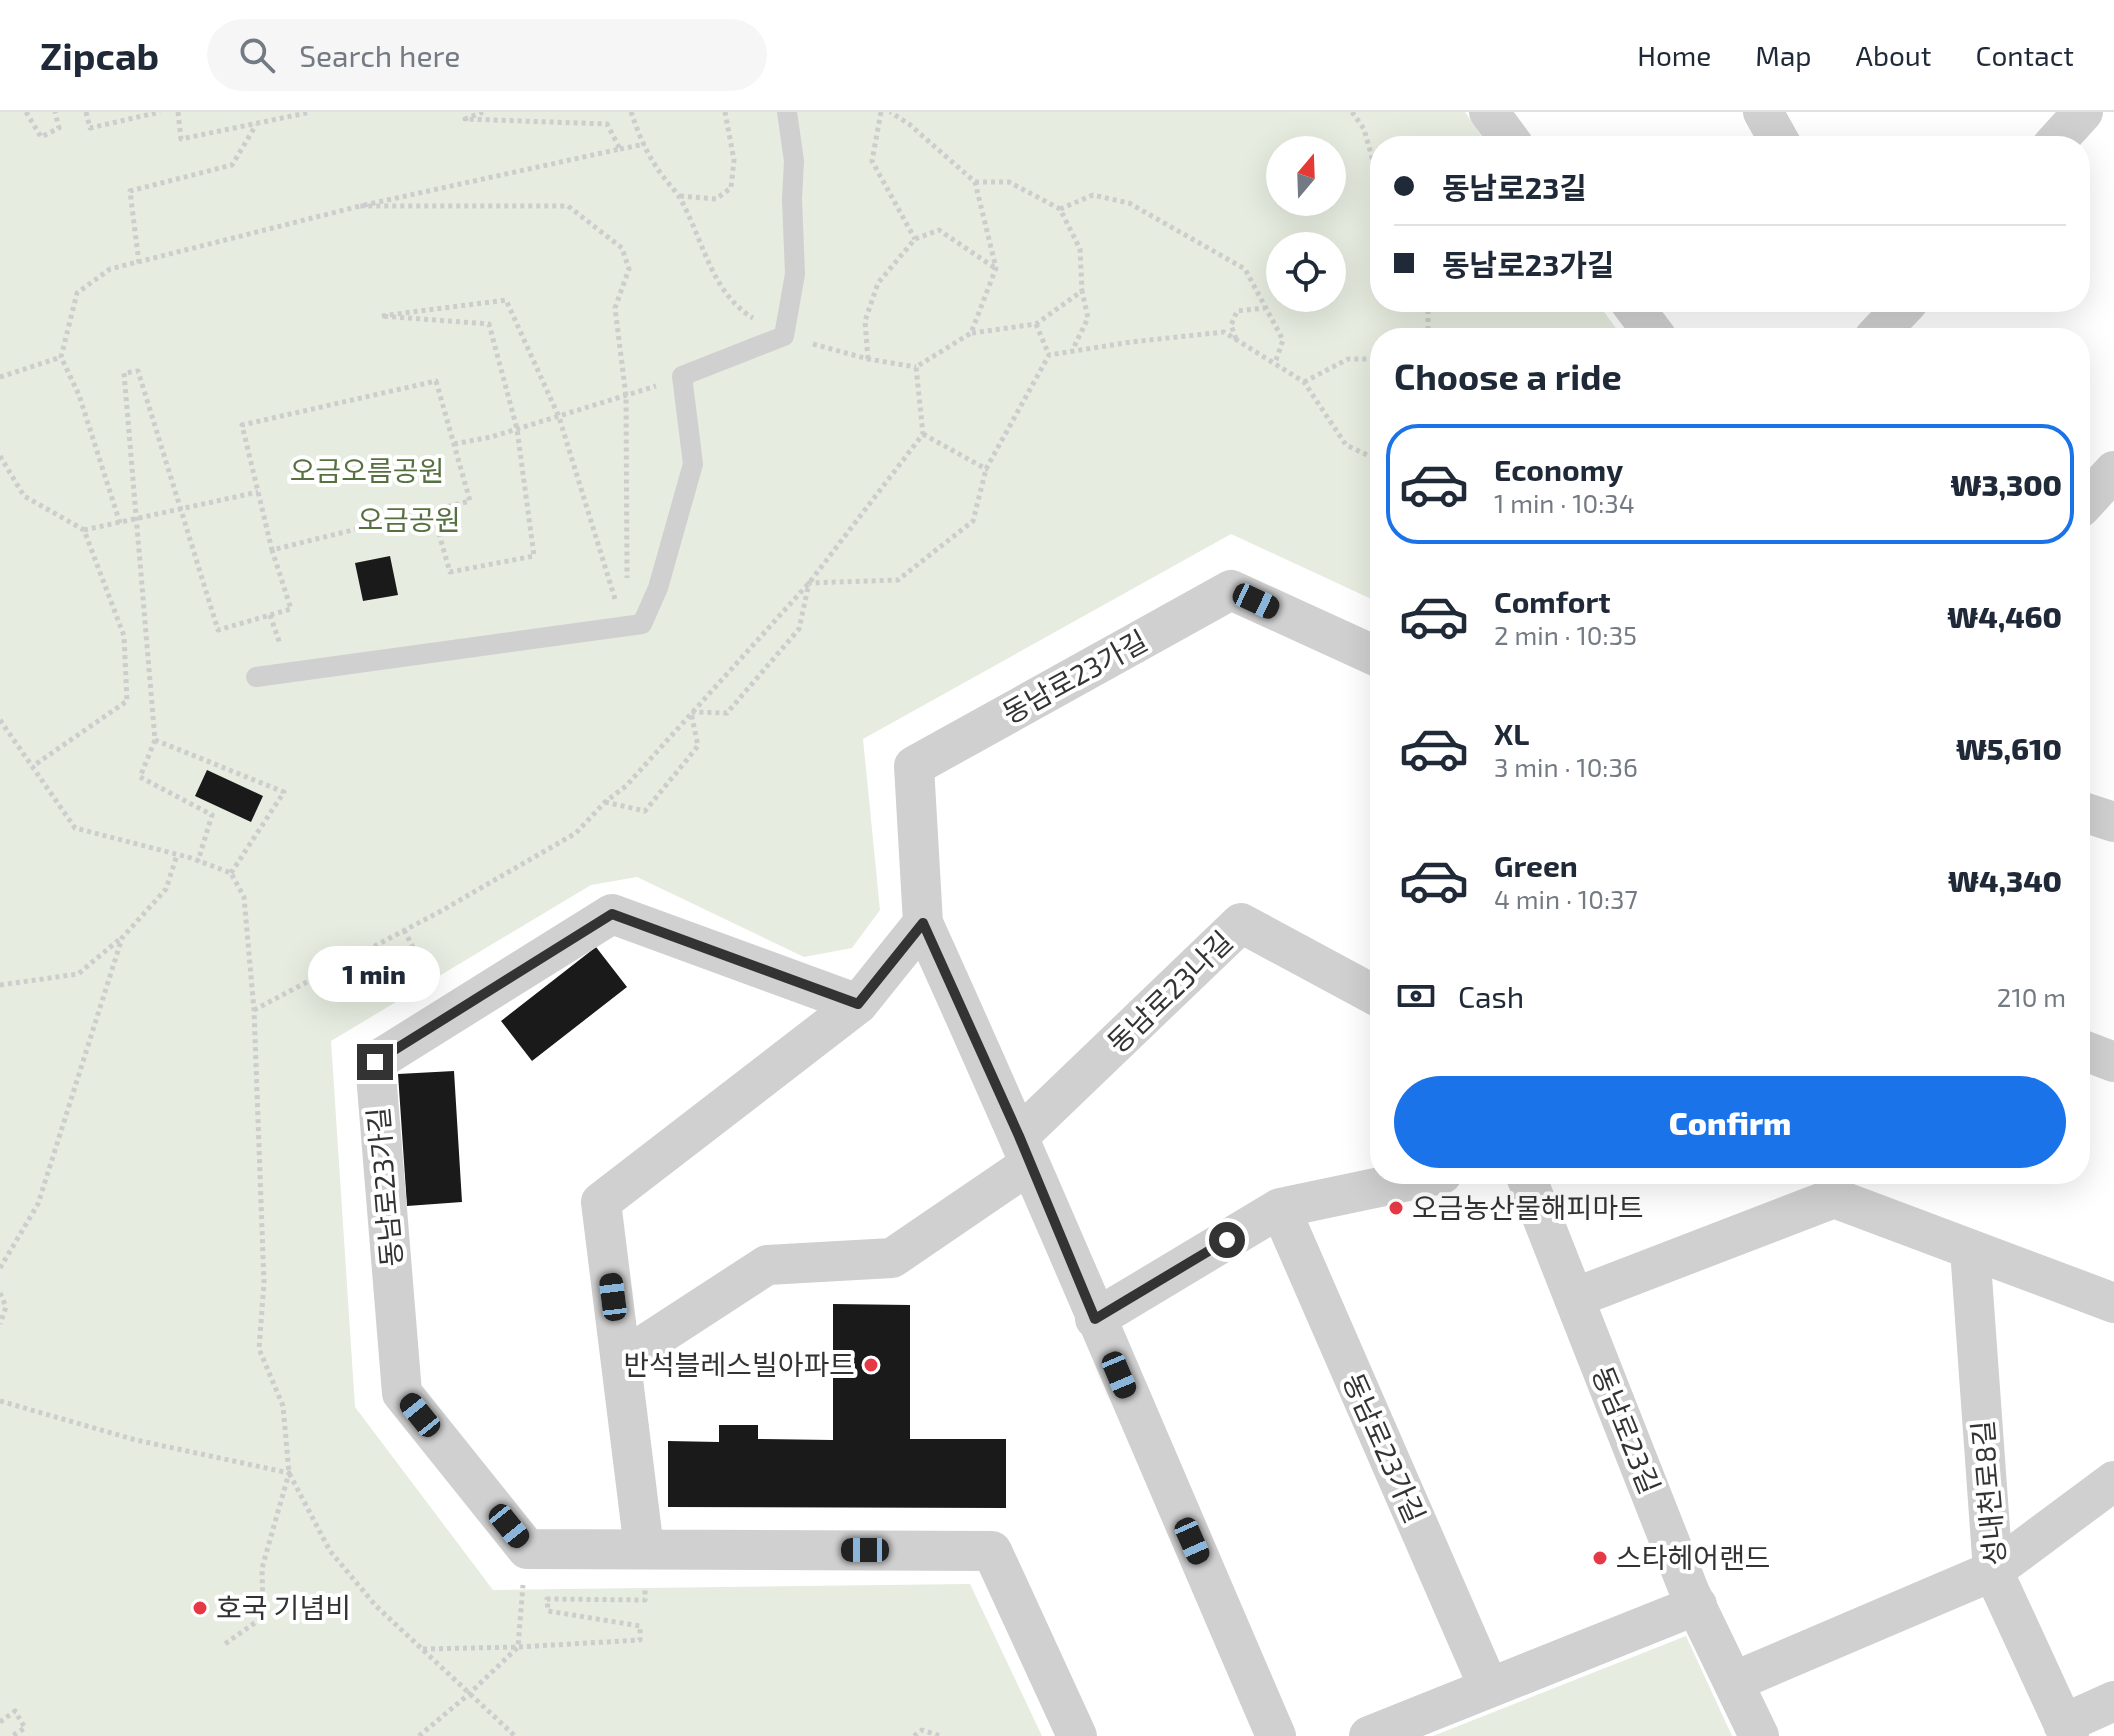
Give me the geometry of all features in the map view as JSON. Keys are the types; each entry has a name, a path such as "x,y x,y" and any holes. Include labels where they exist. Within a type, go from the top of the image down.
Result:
{"street":[{"path":"1489,112 1507,136"},
{"path":"1763,112 1776,136"},
{"path":"2061,136 2083,112"},
{"path":"1883,328 1899,312"},
{"path":"2090,497 2114,471"},
{"name":"동남로23가길","path":"1276,1736 1025,1150 923,923 914,766 1231,590 1370,653"},
{"name":"동남로23가길","path":"858,1004 612,914 375,1062 402,1393 527,1549 644,1565 992,1551 1077,1736"},
{"path":"644,1565 601,1202 858,1004 923,923"},
{"name":"동남로23나길","path":"621,1360 767,1265 892,1258 1025,1150 1241,923 1370,993"},
{"path":"2090,1053 2114,1062"},
{"path":"1095,1319 1280,1208 1394,1184"},
{"name":"동남로23길","path":"1529,1184 1697,1605 1759,1736"},
{"path":"1574,1298 1831,1186 1970,1249 2114,1303"},
{"name":"동남로23가길","path":"1280,1208 1489,1688"},
{"name":"성내천로8길","path":"1970,1249 1993,1571 2066,1730 2114,1701"},
{"path":"1733,1682 1993,1571 2114,1481"},
{"path":"1369,1736 1697,1605"}],"lane":[{"path":"256,677 642,624 658,588 693,464 682,376 784,336 795,274 794,161 787,112"}],"path":[{"path":"26,112 41,137 59,128 55,112"},
{"path":"86,112 90,128 160,112"},
{"path":"178,112 181,139 311,112"},
{"path":"483,112 465,119 607,124 620,149"},
{"path":"631,112 653,163 679,196 719,286 740,310 784,336 868,359 916,367 971,333 1036,324 1082,291"},
{"path":"679,196 716,199 731,188 734,160 725,112"},
{"path":"881,112 872,161 915,239"},
{"path":"890,112 909,124 975,182 996,268 971,333"},
{"path":"1352,112 1364,129 1370,150"},
{"path":"139,263 130,191 232,165 256,125"},
{"path":"120,523 79,395 61,357 77,293 110,269 360,206 645,144"},
{"path":"975,182 1009,182 1060,209 1080,249 1082,291 1088,318 1072,351"},
{"path":"1060,209 1093,195 1129,203 1245,269 1283,340 1275,363"},
{"path":"360,206 568,206 622,248 629,269 615,308 626,396 627,584"},
{"path":"868,359 865,321 878,283 915,239 939,230 996,268"},
{"path":"432,510 450,572 534,556 517,429 489,324 381,316 506,300 559,417 615,599 627,600"},
{"path":"1236,339 1231,325 1237,311 1265,308"},
{"path":"1036,324 1049,355"},
{"path":"1049,355 1224,332 1304,382 1346,445 1370,456"},
{"path":"809,583 898,580 973,521 986,469 1049,355"},
{"path":"0,377 61,357"},
{"path":"1304,382 1348,359 1370,359"},
{"path":"254,1010 576,833 605,802 626,786 809,583 923,434 916,367"},
{"path":"198,861 212,815 140,777 155,740 124,373 138,371 218,630 291,609 272,550 242,425 436,381 470,501 272,550"},
{"path":"454,444 559,417 653,387"},
{"path":"923,434 986,469"},
{"path":"0,456 24,496 84,530 124,636 127,701 33,766"},
{"path":"84,530 258,492"},
{"path":"691,712 727,713 799,629 809,583"},
{"path":"605,802 645,811 698,746 691,712"},
{"path":"0,720 75,828 231,873 244,897 254,1010 264,1283 259,1349 283,1406 289,1473 262,1568 263,1617 222,1646"},
{"path":"155,740 284,792 231,873"},
{"path":"0,985 78,974 122,938 166,889 177,855"},
{"path":"404,930 449,1015"},
{"path":"0,1268 38,1204 122,938"},
{"path":"0,1293 6,1307 0,1324"},
{"path":"0,1401 136,1440 289,1473"},
{"path":"289,1473 330,1551 376,1606 515,1736"},
{"path":"423,1649 640,1640 640,1626 548,1611 547,1599 645,1600 644,1565"},
{"path":"419,1736 518,1647 524,1576"},
{"path":"0,1722 15,1711 25,1728 12,1736"},
{"path":"914,1736 922,1730 940,1736"}],"green space":[{"name":"오금공원","path":"0,112 1465,112 1481,136 1370,136 1370,312 1604,312 1616,328 1370,328 1370,598 1231,534 863,739 880,910 852,948 804,957 637,877 591,885 331,1041 355,1407 493,1590 970,1584 1042,1736 0,1736"},
{"path":"1686,1636 1732,1736 1433,1736"}],"building":[{"path":"390,556 398,595 363,601 355,563"},
{"path":"207,770 263,796 251,822 195,796"},
{"path":"596,947 627,987 532,1061 501,1021"},
{"path":"454,1071 462,1202 407,1206 398,1074"},
{"name":"반석블레스빌아파트","path":"833,1304 910,1305 910,1439 1006,1439 1006,1508 668,1507 668,1441 719,1442 719,1425 758,1425 758,1439 833,1440"}],"place":[{"name":"오금농산물해피마트","path":"1396,1208"},
{"name":"반석블레스빌아파트","path":"871,1365"},
{"name":"스타헤어랜드","path":"1600,1558"},
{"name":"호국 기념비","path":"200,1608"}],"route":[{"path":"375,1062 612,914 858,1004 923,923 1019,1136 1095,1319 1227,1240"}],"park label":[{"name":"오금오름공원","path":"367,471"}]}
